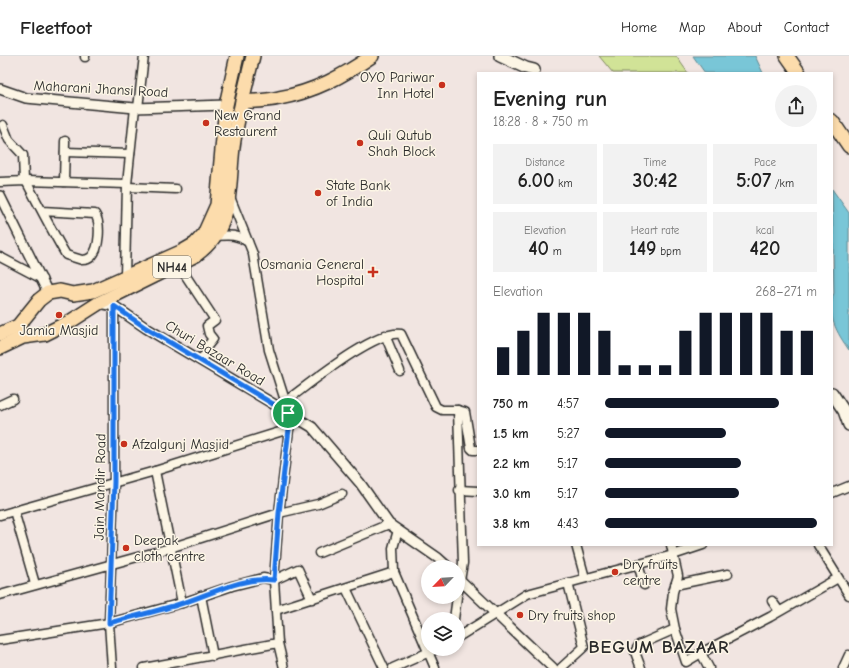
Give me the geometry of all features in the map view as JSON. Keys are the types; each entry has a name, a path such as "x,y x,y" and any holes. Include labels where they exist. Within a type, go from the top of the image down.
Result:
{"highway":[{"name":"NH44","path":"0,348 20,332 39,300 48,293 60,291 73,294 93,291 183,251 195,244 204,234 217,206 226,105 237,56"},
{"path":"253,56 242,102 278,99 301,93 344,75 372,56"},
{"path":"787,56 798,72"},
{"name":"NH44","path":"0,334 20,332 45,334 71,321 99,303 196,255 209,246 224,219 230,197 231,166 242,102"},
{"path":"833,122 849,146"}],"main road":[{"path":"500,56 536,72"},
{"path":"512,56 528,64 536,72"},
{"path":"833,394 844,411 849,425"}],"street":[{"path":"125,277 127,185 144,56"},
{"name":"Maharani Jhansi Road","path":"0,89 26,98 136,108 226,105"},
{"path":"3,125 9,140 22,154 25,181 66,255 82,260 92,256 96,250 100,226 98,218 95,214 42,211"},
{"path":"64,182 65,141"},
{"path":"65,152 130,154"},
{"path":"0,182 64,182 176,189"},
{"path":"0,196 48,293"},
{"path":"230,197 253,254 269,350 286,401 288,413 289,429 279,513 274,580 278,643 284,668"},
{"path":"215,236 240,236 248,242"},
{"path":"0,256 42,279"},
{"path":"178,264 215,320 208,326 209,334 213,339 205,349 206,353 199,360"},
{"name":"Churi Bazaar Road","path":"99,303 114,306 146,328 312,428 360,483 389,524 440,560"},
{"name":"Jain Mandir Road","path":"112,668 109,623 114,482 114,306"},
{"path":"286,401 344,359 385,335 401,334 436,407 442,410 458,410 466,412 471,448 475,451 477,450"},
{"path":"385,335 400,371"},
{"path":"0,404 13,399"},
{"path":"458,410 459,490 463,560"},
{"path":"0,515 155,471 289,429"},
{"path":"155,471 182,603"},
{"path":"833,493 849,486"},
{"path":"459,490 477,491"},
{"path":"0,595 35,584 170,548 279,513 318,504 342,494"},
{"path":"14,511 35,584"},
{"path":"319,553 389,524"},
{"path":"398,530 393,548 394,572 421,628"},
{"path":"576,546 585,578"},
{"path":"671,546 678,576 671,609 684,665 701,653 838,578"},
{"path":"465,633 527,594 673,555 700,546"},
{"path":"819,546 849,594"},
{"path":"638,564 644,585"},
{"path":"0,640 109,623 182,603 263,578 274,580 298,569 312,599"},
{"path":"276,610 394,572"},
{"path":"675,586 728,574"},
{"path":"561,668 584,647 568,583"},
{"path":"465,585 553,668"},
{"path":"346,588 384,668"},
{"path":"201,596 214,656"},
{"path":"772,601 779,611"},
{"path":"641,668 635,652 639,645 675,629"},
{"path":"144,668 184,665 214,656 278,643"},
{"path":"701,653 709,668"},
{"path":"843,668 849,655"},
{"path":"393,668 421,656"},
{"path":"433,656 435,668"}],"green space":[{"path":"599,56 676,56 687,72 612,72"}],"water":[{"path":"693,56 755,56 763,72 704,72"},
{"path":"833,190 849,213 849,350 840,337 833,320"}],"place":[{"name":"OYO Pariwar Inn Hotel","path":"442,85"},
{"name":"New Grand Restaurent","path":"206,123"},
{"name":"Quli Qutub Shah Block","path":"360,143"},
{"name":"State Bank of India","path":"318,193"},
{"name":"Osmania General Hospital","path":"373,272"},
{"name":"Jamia Masjid","path":"59,315"},
{"name":"Afzalgunj Masjid","path":"124,444"},
{"name":"Deepak cloth centre","path":"126,548"},
{"name":"Dry fruits centre","path":"615,572"},
{"name":"Dry fruits shop","path":"520,615"}],"district":[{"name":"BEGUM BAZAAR","path":"659,647"}],"route":[{"path":"114,306 146,328 288,413 289,429 279,513 274,580 263,578 232,586 182,603 109,623 114,482 114,306"}]}
